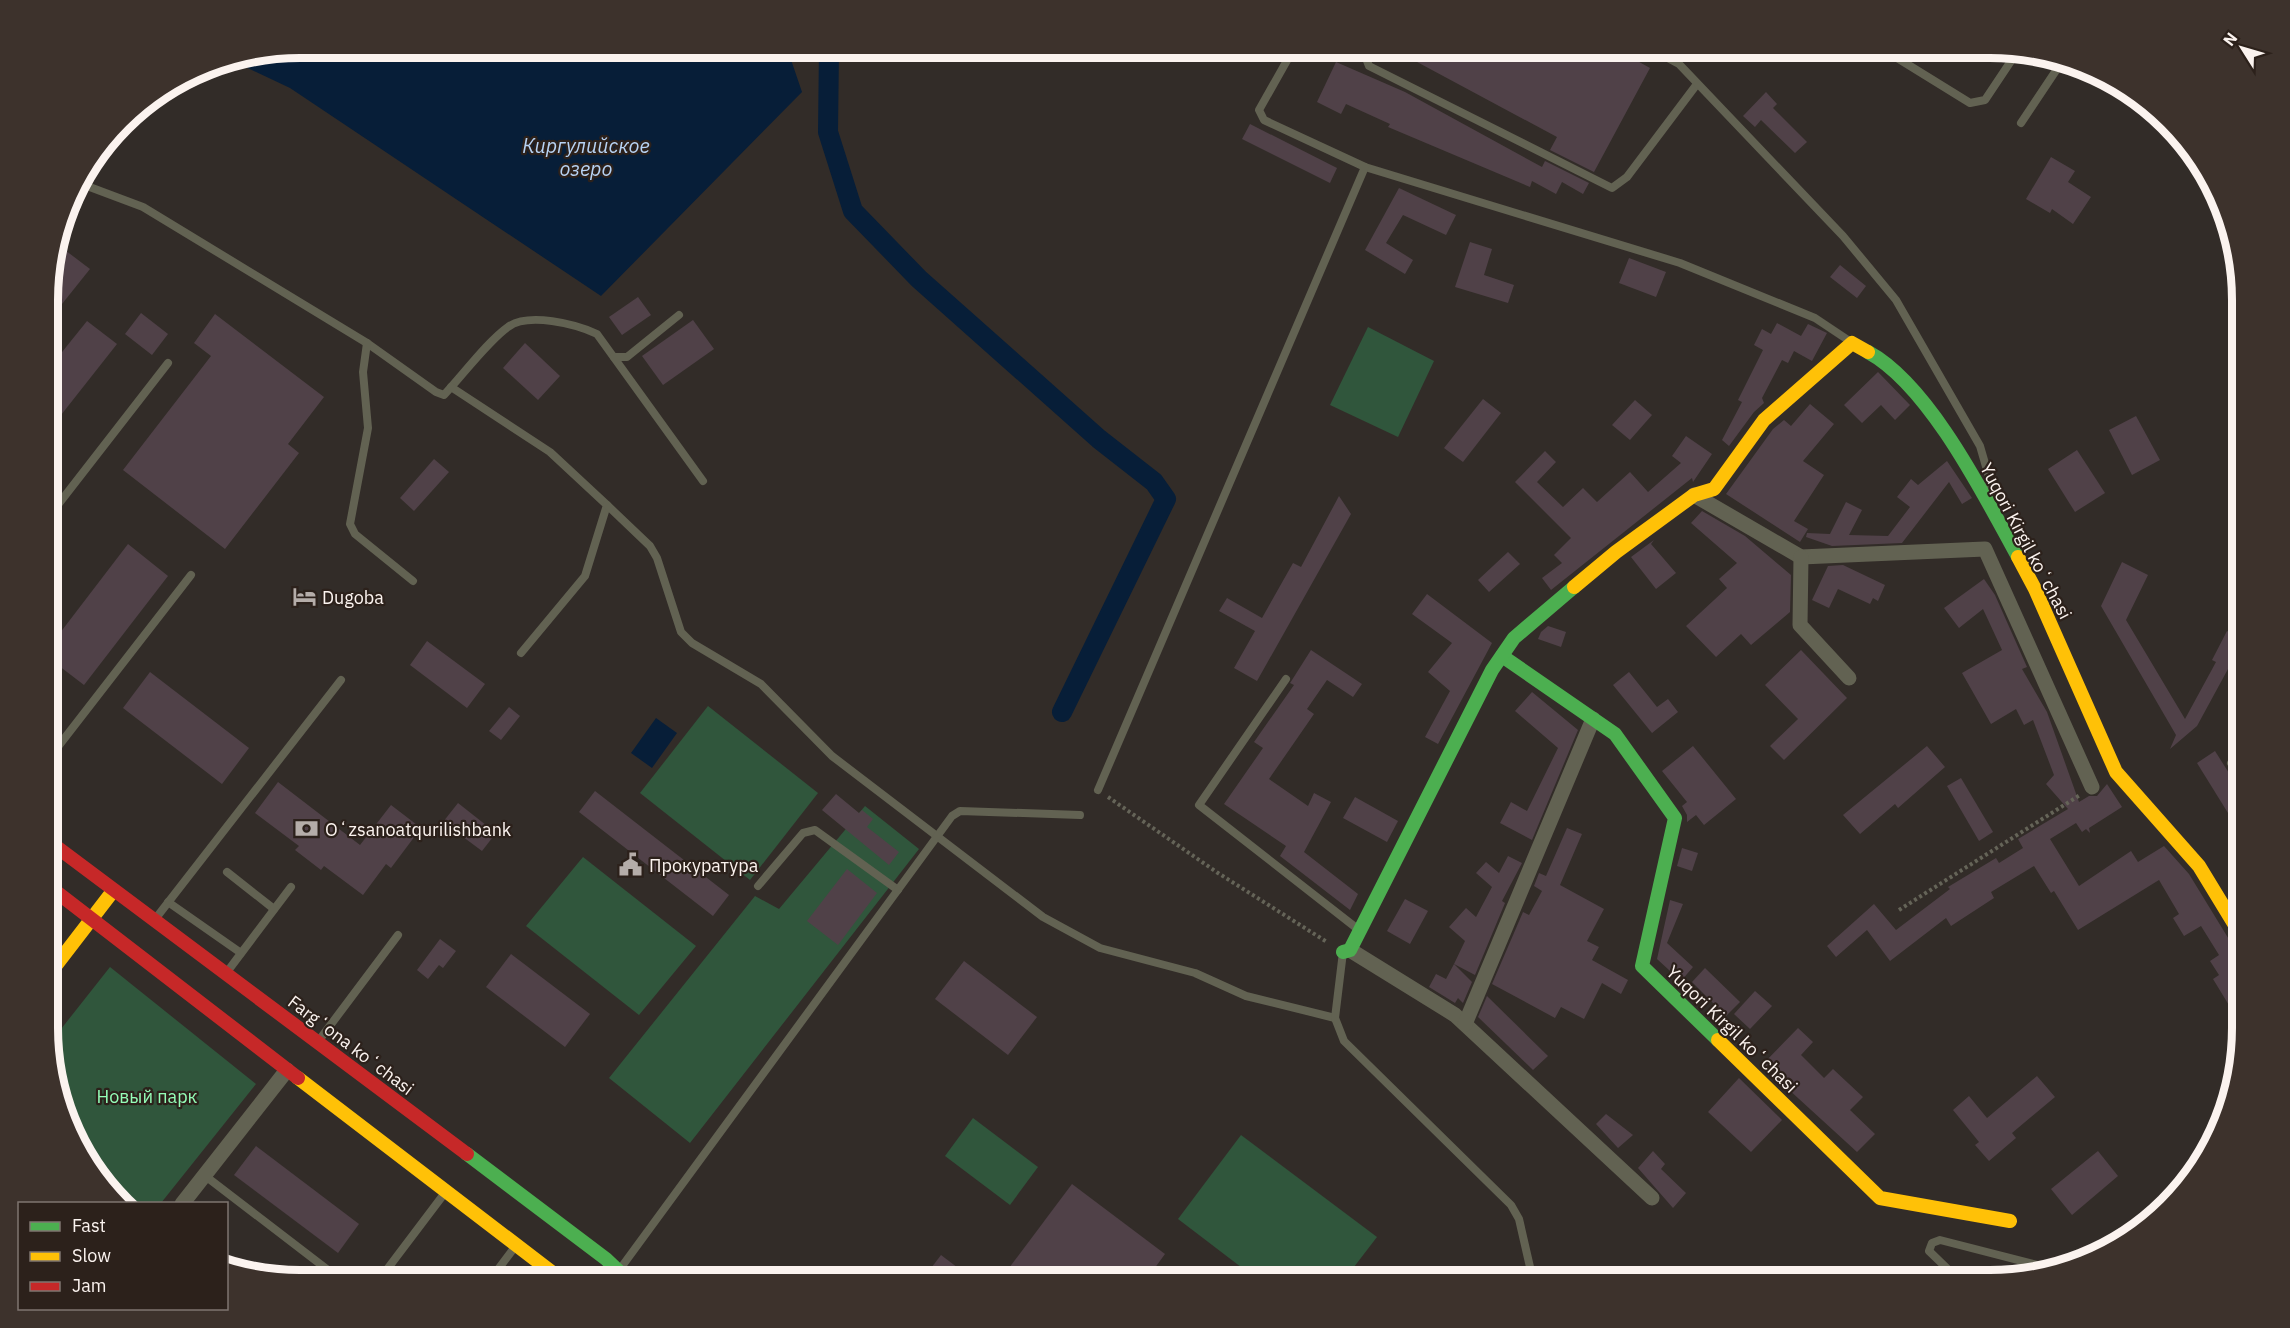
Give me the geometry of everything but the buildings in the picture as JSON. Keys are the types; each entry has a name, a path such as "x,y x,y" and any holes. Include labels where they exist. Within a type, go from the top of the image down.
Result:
{"street":[{"name":"Yuqori Kirgil koʻchasi","path":"1852,343 1885,361 1914,388 1983,492 2035,589 2116,772 2199,866 2232,920"},
{"path":"1652,1198 1455,1015 1347,951 1360,931 1492,670 1514,638 1616,552 1694,495 1714,489 1764,420 1852,343"},
{"path":"1694,495 1801,557 1985,549 2092,787"},
{"path":"1801,557 1800,625 1849,678"},
{"name":"Yuqori Kirgil koʻchasi","path":"1502,656 1615,734 1675,818 1642,966 1880,1198 2010,1221"},
{"path":"1465,1024 1593,719"},
{"name":"Fargʻona koʻchasi","path":"58,848 606,1259 614,1270"},
{"path":"58,963 113,891"},
{"path":"58,893 549,1270"},
{"path":"183,1202 287,1070"}],"lane":[{"path":"1288,58 1259,110 1264,120 1365,167 1680,263 1815,318 1852,343"},
{"path":"1366,58 1369,66 1612,188 1627,177 1697,84"},
{"path":"1668,58 1679,64 1843,236 1896,300 1980,446 1989,477 1983,492"},
{"path":"1897,58 1970,103 1985,100 2012,60"},
{"path":"2021,123 2057,68"},
{"path":"1098,790 1365,167"},
{"path":"87,186 143,207 367,343 436,392 444,395 508,326 526,320 577,325 597,334 703,481"},
{"path":"614,357 627,357 679,315"},
{"path":"367,343 363,372 368,428 350,524 355,534 413,580"},
{"path":"58,505 168,363"},
{"path":"451,387 550,452 650,546 657,558 681,632 692,643 761,684 832,756 1043,917 1100,948 1195,973 1246,996 1335,1018"},
{"path":"521,652 585,576 608,505"},
{"path":"58,747 191,575"},
{"path":"1286,679 1199,805 1360,931"},
{"path":"154,920 341,680"},
{"path":"624,1270 952,816 960,811 1080,815"},
{"path":"758,886 803,833 815,830 897,890"},
{"path":"227,872 274,909"},
{"path":"226,972 291,887"},
{"path":"168,902 241,953"},
{"path":"318,1043 398,935"},
{"path":"1347,951 1335,1018 1344,1041 1511,1205 1519,1219 1531,1270"},
{"path":"204,1175 328,1270"},
{"path":"387,1270 447,1191"},
{"path":"1948,1270 1929,1251 1932,1243 1940,1240 2035,1265"},
{"path":"497,1270 516,1245"}],"path":[{"path":"1899,910 2092,787"},
{"path":"1098,790 1218,873 1347,951"}],"green space":[{"path":"1368,327 1434,361 1398,437 1330,405"},
{"path":"708,706 818,793 750,880 640,793"},
{"path":"865,806 919,849 690,1143 609,1078 755,896 779,909"},
{"path":"583,857 696,946 639,1015 526,926"},
{"name":"Новый парк","path":"110,967 256,1084 162,1202 133,1202 99,1162 83,1134 71,1105 63,1075 58,1032"},
{"path":"973,1118 1038,1167 1010,1205 945,1156"},
{"path":"1241,1135 1377,1237 1352,1270 1245,1270 1178,1219"}],"water":[{"name":"Киргулийское озеро","path":"301,58 790,58 802,92 601,296 290,88 243,66"},
{"path":"656,718 677,733 652,768 631,753"}],"waterway":[{"path":"829,58 828,132 853,211 919,279 1099,439 1154,482 1166,499 1062,712"}],"traffic: fast":[{"path":"1868,352 1891,368 1933,415 1972,474 2018,557"},
{"path":"1343,952 1350,950 1492,670 1514,638 1574,587"},
{"path":"1502,656 1615,734 1675,818 1642,966 1718,1040"},
{"path":"467,1154 618,1270"}],"traffic: slow":[{"path":"1574,587 1616,552 1694,495 1714,489 1764,420 1852,343 1868,352"},
{"path":"2018,557 2035,589 2116,772 2199,866 2232,920"},
{"path":"58,963 113,891"},
{"path":"1718,1040 1880,1198 2010,1221"},
{"path":"298,1078 549,1270"}],"traffic: jam":[{"path":"58,848 467,1154"},
{"path":"58,893 298,1078"}],"place":[{"name":"Dugoba","path":"304,597"},
{"name":"Oʻzsanoatqurilishbank","path":"307,829"},
{"name":"Прокуратура","path":"631,865"}]}
